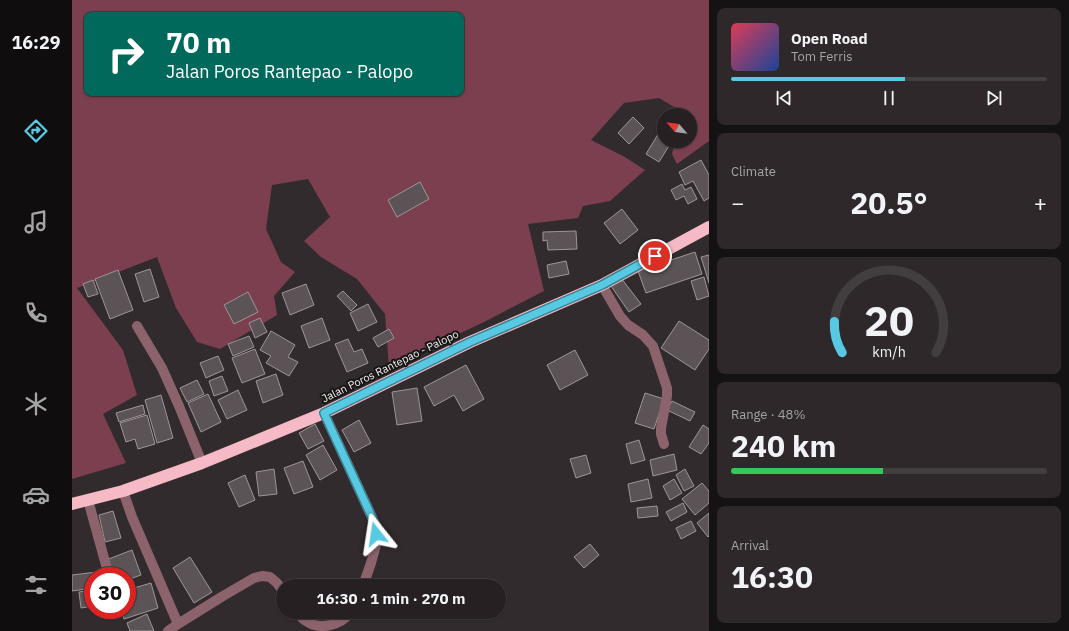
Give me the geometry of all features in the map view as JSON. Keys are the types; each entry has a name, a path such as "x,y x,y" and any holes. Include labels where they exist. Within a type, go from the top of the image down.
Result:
{"highway":[{"name":"Jalan Poros Rantepao - Palopo","path":"72,504 124,491 202,463 324,413 470,342 602,285 709,227"}],"street":[{"path":"602,285 620,316 628,325 644,335 653,346 667,388 667,396 660,434 664,444"},
{"path":"137,326 162,368 202,463"},
{"path":"324,413 376,526 376,542 365,579"},
{"path":"124,491 132,517 178,624"},
{"path":"88,500 107,567"},
{"path":"168,631 254,578 262,576 270,577 276,582"},
{"path":"303,619 313,625 323,626 336,623 344,619"}],"shaded area":[{"path":"72,0 709,0 709,141 677,164 672,154 673,148 697,148 697,108 676,108 659,98 624,103 591,140 625,157 645,170 610,201 583,206 578,218 528,224 544,291 486,321 389,367 385,314 357,279 321,257 304,241 330,217 308,179 272,185 266,229 281,262 295,272 274,296 277,315 220,349 197,342 176,308 157,257 77,288 123,350 137,395 103,414 126,463 72,479"}],"building":[{"path":"633,117 644,128 629,144 618,133"},
{"path":"657,136 657,148 668,148 659,162 646,154"},
{"path":"701,160 709,175 709,198 704,201 693,181 685,185 679,172"},
{"path":"420,182 429,199 397,217 388,200"},
{"path":"682,184 685,190 691,187 697,199 688,204 684,196 676,200 671,190"},
{"path":"622,209 638,230 620,244 604,223"},
{"path":"576,231 577,249 548,250 547,240 543,241 543,232"},
{"path":"695,252 702,274 646,293 638,271"},
{"path":"709,255 709,283 701,257"},
{"path":"566,261 569,274 549,278 547,265"},
{"path":"150,269 159,297 144,302 135,274"},
{"path":"118,270 133,310 110,319 95,279"},
{"path":"704,277 709,296 697,300 691,281"},
{"path":"621,278 641,304 629,312 611,286"},
{"path":"93,280 98,294 88,297 83,284"},
{"path":"306,284 314,305 290,315 282,293"},
{"path":"343,291 357,305 351,311 337,296"},
{"path":"248,292 258,312 234,324 224,305"},
{"path":"368,304 377,322 358,331 350,313"},
{"path":"260,318 267,332 255,338 249,323"},
{"path":"322,318 330,340 309,348 301,326"},
{"path":"679,321 709,340 709,349 695,370 661,348"},
{"path":"389,329 394,338 378,347 373,338"},
{"path":"271,331 295,345 288,357 298,362 289,376 266,363 271,356 260,350"},
{"path":"249,336 254,347 233,356 228,344"},
{"path":"348,339 354,352 362,349 368,363 347,372 335,344"},
{"path":"255,349 265,374 242,383 232,358"},
{"path":"575,350 588,375 560,390 547,365"},
{"path":"218,356 224,370 206,378 200,363"},
{"path":"466,365 484,399 463,411 454,395 434,406 424,387"},
{"path":"276,374 283,395 263,403 256,381"},
{"path":"222,376 228,391 214,396 209,381"},
{"path":"197,380 204,394 187,402 180,388"},
{"path":"417,388 422,421 397,425 392,392"},
{"path":"238,390 247,410 227,419 218,400"},
{"path":"645,393 664,399 654,429 635,423"},
{"path":"208,394 221,422 201,432 188,403"},
{"path":"161,395 173,438 157,443 145,400"},
{"path":"672,401 695,412 690,421 667,410"},
{"path":"143,405 145,414 119,422 116,413"},
{"path":"147,415 155,444 138,449 135,439 126,442 120,423"},
{"path":"359,420 371,443 354,452 342,430"},
{"path":"315,424 324,441 308,449 299,433"},
{"path":"703,425 709,429 709,443 701,454 689,447"},
{"path":"639,440 645,460 631,464 626,444"},
{"path":"323,445 337,470 320,480 306,455"},
{"path":"674,454 677,470 653,476 650,460"},
{"path":"586,455 591,473 576,478 570,459"},
{"path":"303,461 313,487 294,494 284,468"},
{"path":"274,469 277,494 259,496 256,472"},
{"path":"685,469 694,486 684,491 676,475"},
{"path":"245,475 255,500 239,507 228,483"},
{"path":"648,479 652,498 631,502 628,484"},
{"path":"674,479 682,493 670,500 663,486"},
{"path":"702,483 709,491 709,503 695,515 682,499"},
{"path":"683,503 687,512 671,521 666,512"},
{"path":"657,506 658,516 638,518 637,508"},
{"path":"113,511 121,538 105,542 99,515"},
{"path":"709,513 709,536 708,537 697,523"},
{"path":"691,521 696,531 681,539 676,528"},
{"path":"590,544 599,555 584,568 574,557"},
{"path":"132,550 141,575 136,577 136,567 109,567 106,560"},
{"path":"190,557 212,592 194,603 173,568"},
{"path":"84,574 84,589 72,591 72,575"},
{"path":"151,583 158,608 136,615 136,587"},
{"path":"84,591 84,608 81,608 79,592"},
{"path":"147,614 154,631 130,631 127,623"}],"route":[{"path":"376,534 376,526 324,413 470,342 602,285 655,256"}]}
